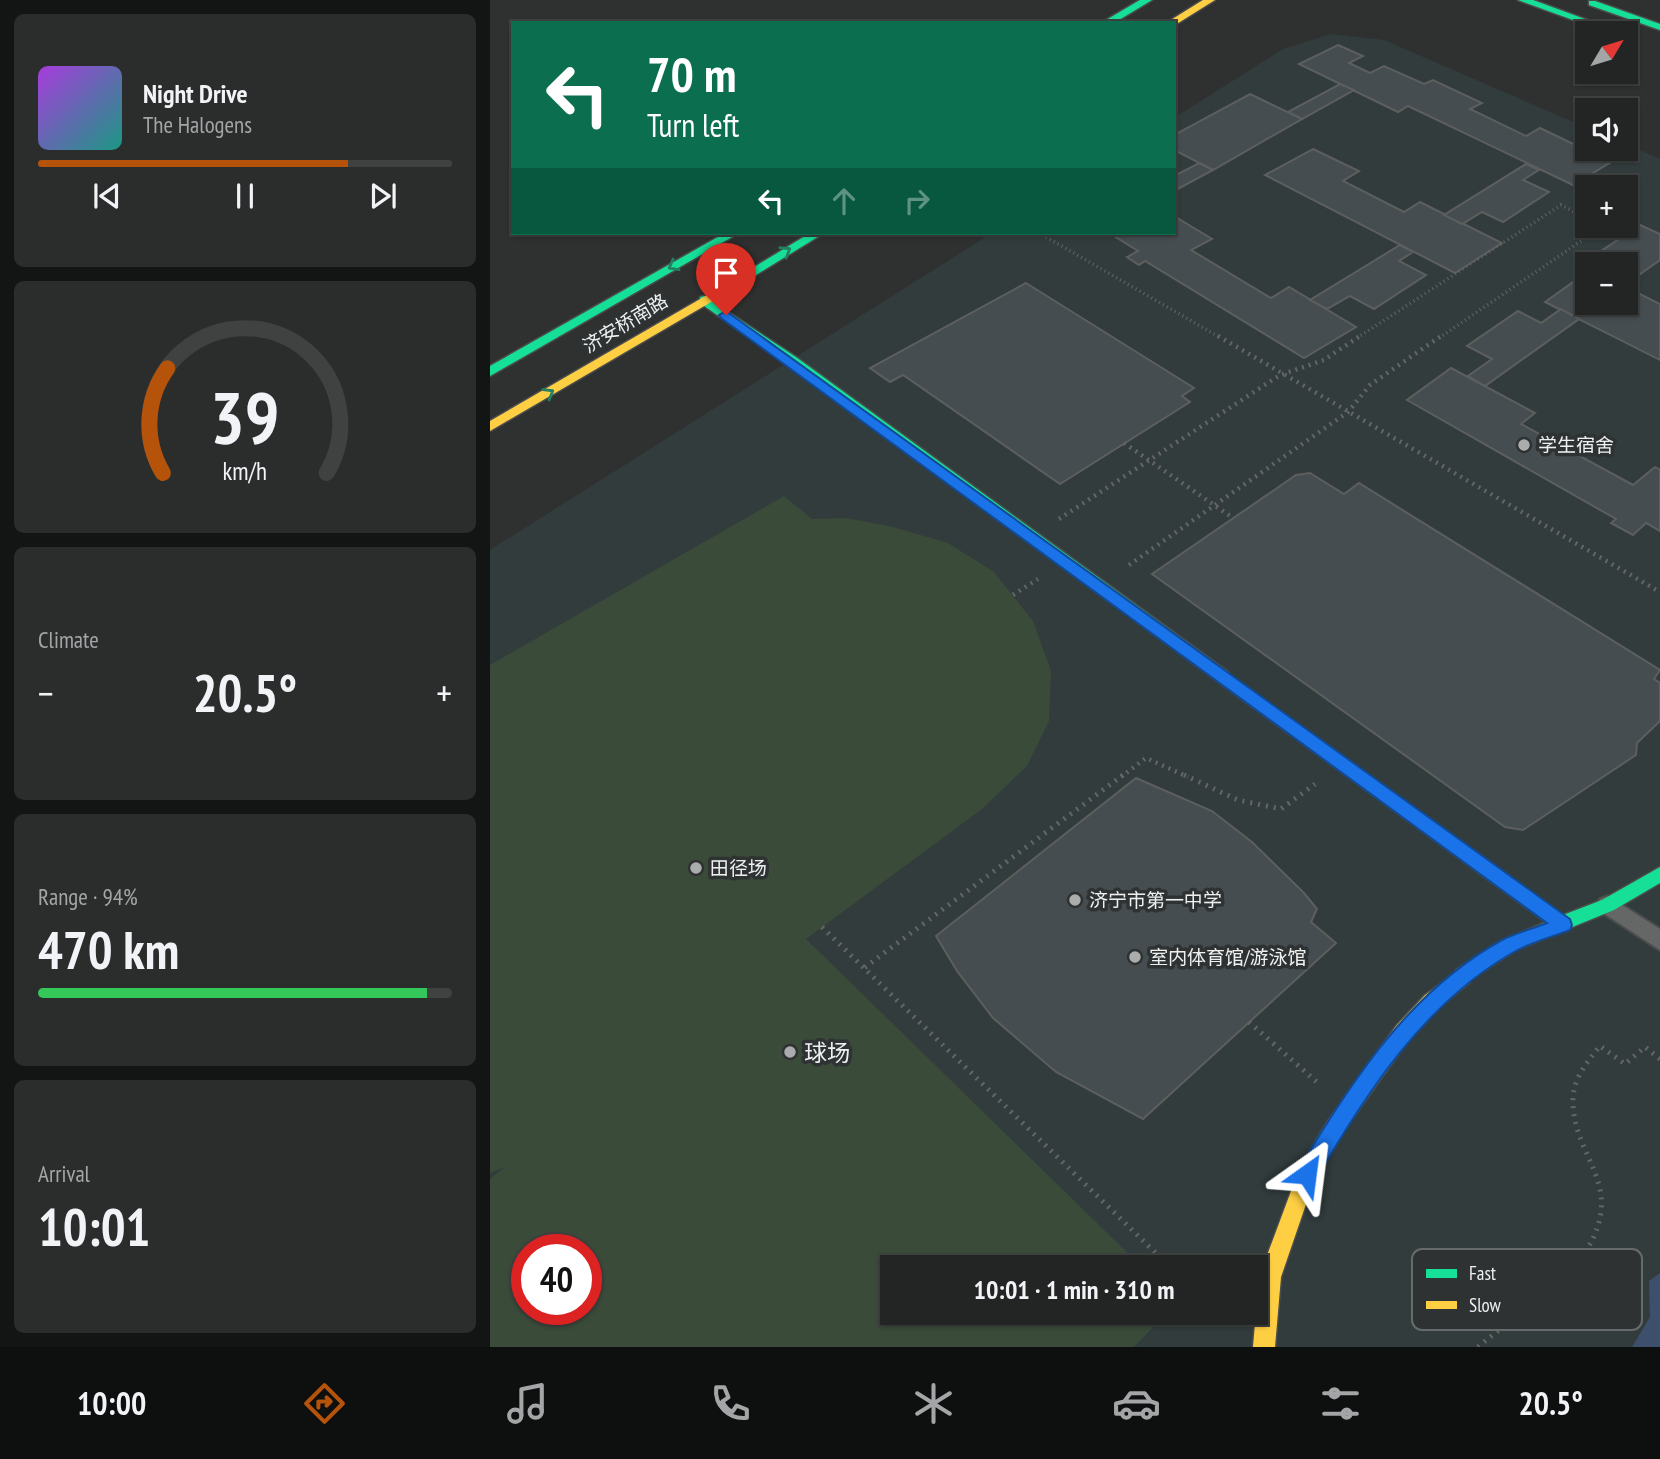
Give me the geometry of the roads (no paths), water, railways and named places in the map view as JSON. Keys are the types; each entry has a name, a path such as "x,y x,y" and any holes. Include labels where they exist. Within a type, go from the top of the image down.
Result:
{"main road":[{"path":"1110,21 1147,0"},
{"path":"1174,21 1210,0"},
{"path":"1523,0 1583,21"},
{"path":"1583,0 1660,27"},
{"path":"1627,0 1660,12"},
{"name":"济安桥南路","path":"490,373 730,235"},
{"name":"济安桥南路","path":"490,427 815,235"},
{"path":"704,300 1032,536 1563,925"},
{"path":"1264,1347 1270,1277 1307,1174 1403,1032 1432,1001 1469,971 1510,945 1608,905 1660,874"}],"lane":[{"path":"1608,905 1660,941"}],"water":[{"path":"1660,1273 1660,1347 1632,1347 1650,1317 1649,1281"}],"place":[{"name":"学生宿舍","path":"1524,445"},
{"name":"田径场","path":"696,868"},
{"name":"济宁市第一中学","path":"1075,900"},
{"name":"室内体育馆/游泳馆","path":"1135,957"},
{"name":"球场","path":"790,1052"}]}
